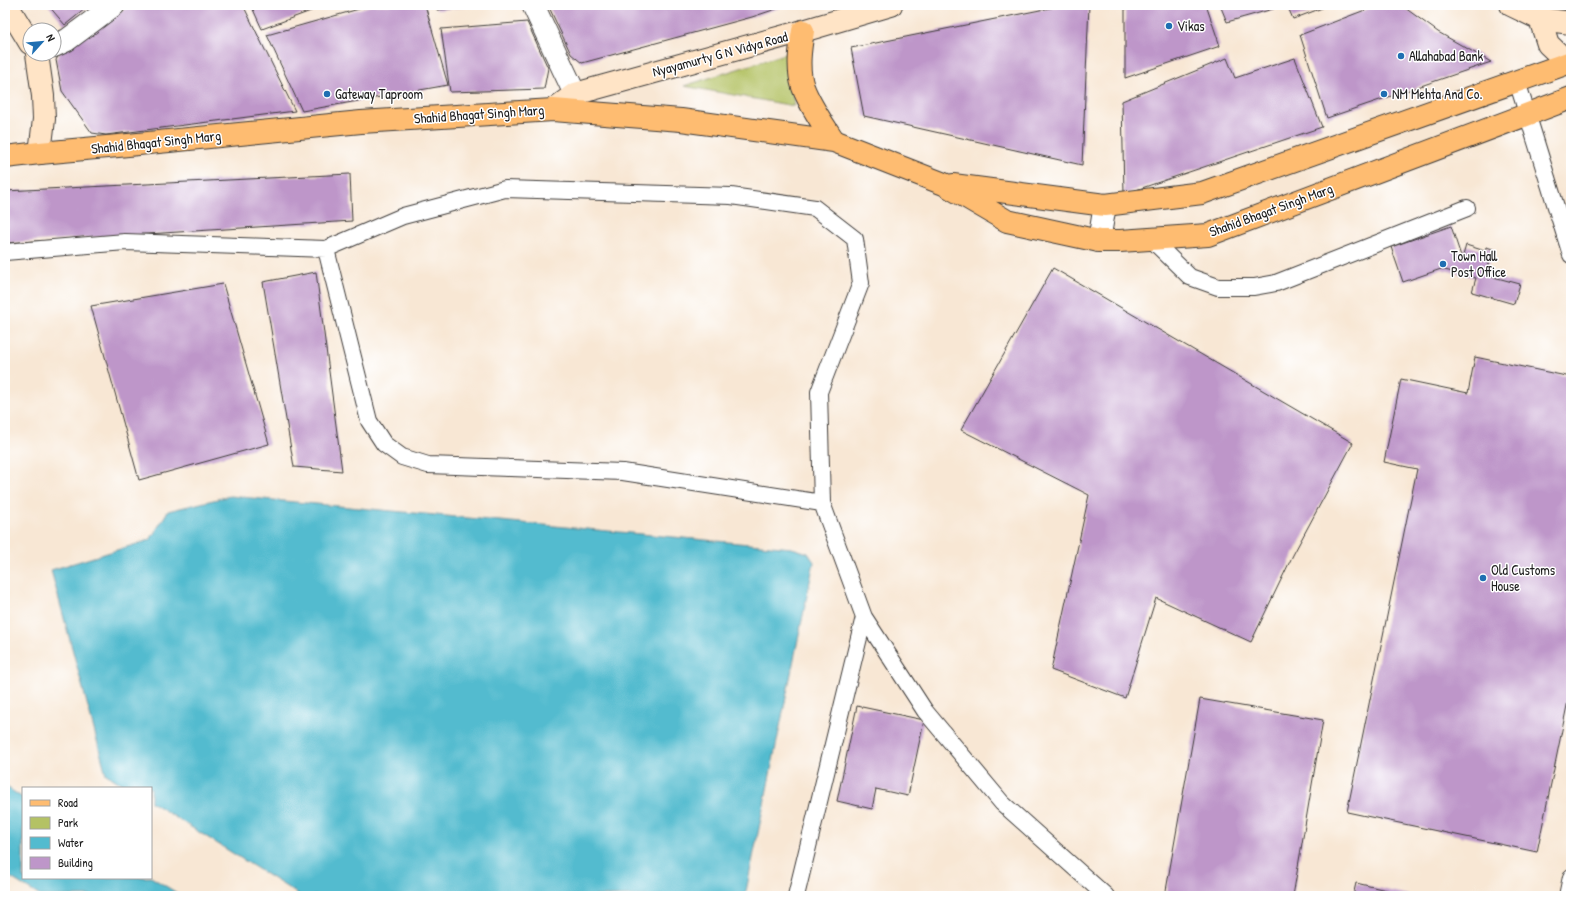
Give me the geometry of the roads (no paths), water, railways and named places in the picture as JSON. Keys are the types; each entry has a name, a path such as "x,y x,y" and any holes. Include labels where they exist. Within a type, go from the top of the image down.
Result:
{"main road":[{"path":"803,31 800,67 803,86 810,103 834,141"},
{"name":"Shahid Bhagat Singh Marg","path":"944,184 1105,205 1202,193 1570,63"},
{"name":"Shahid Bhagat Singh Marg","path":"5,157 361,122 553,110 681,120 834,141 944,184 1007,221 1099,241 1208,235 1527,116 1571,98"}],"street":[{"path":"7,5 22,26"},
{"path":"62,42 67,40 114,5"},
{"path":"533,5 575,94"},
{"name":"Nyayamurty G N Vidya Road","path":"553,110 575,94 803,31 857,9 891,5"},
{"path":"1511,5 1540,19 1571,23"},
{"path":"1540,19 1548,44 1570,63"},
{"path":"40,62 44,119 40,153"},
{"path":"1099,241 1105,205"}],"lane":[{"path":"1517,81 1571,255"},
{"path":"5,252 125,242 326,249 402,216 505,189 731,196 815,208 855,239 861,283 819,392 822,503 864,617 925,711 1002,803 1106,896"},
{"path":"1151,239 1190,277 1218,287 1254,287 1276,283 1467,208"},
{"path":"326,249 369,422 384,444 402,457 428,465 623,472 822,503"},
{"path":"796,896 864,617"},
{"path":"1567,896 1571,877"}],"water":[{"path":"230,496 792,548 808,553 814,562 745,896 301,896 152,803 152,787 126,787 106,774 51,570 150,540 168,511"},
{"path":"5,786 22,797 22,879 152,879 152,878 182,896 40,896 5,874"}],"place":[{"name":"Vikas","path":"1169,26"},
{"name":"Allahabad Bank","path":"1401,56"},
{"name":"Gateway Taproom","path":"327,94"},
{"name":"NM Mehta And Co.","path":"1384,94"},
{"name":"Town Hall Post Office","path":"1443,264"},
{"name":"Old Customs House","path":"1483,578"}]}
